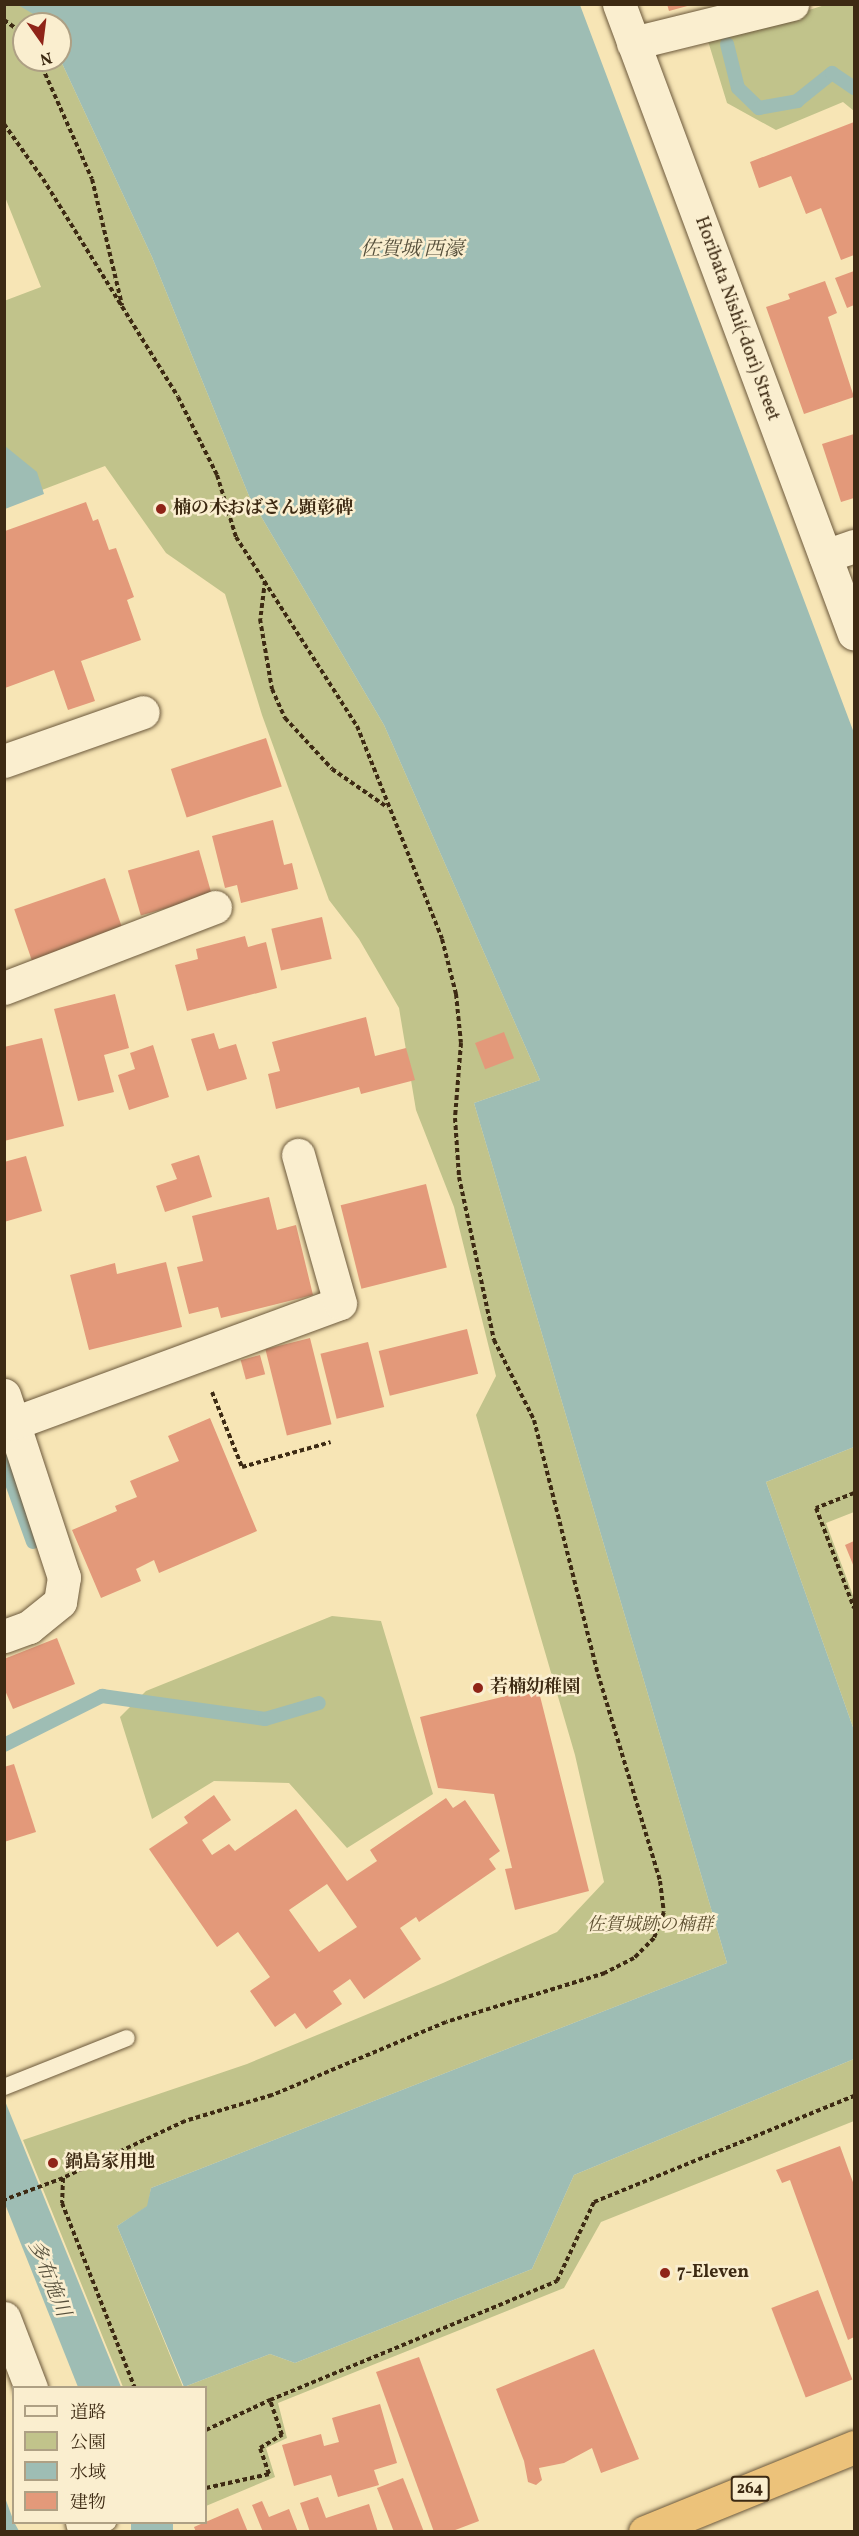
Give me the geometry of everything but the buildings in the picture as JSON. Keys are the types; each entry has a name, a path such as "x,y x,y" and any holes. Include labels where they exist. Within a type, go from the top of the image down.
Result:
{"highway":[{"name":"264","path":"645,2532 855,2447"}],"street":[{"name":"Horibata Nishi(-dori) Street","path":"619,4 840,551 855,634"},
{"path":"633,43 792,4"},
{"path":"4,761 143,712"},
{"path":"4,988 214,907"},
{"path":"4,1636 29,1627 60,1602 64,1577 9,1409 196,1354 340,1304 298,1155"},
{"path":"4,2318 30,2386"}],"lane":[{"path":"6,2086 127,2038"},
{"path":"91,2532 106,2524"}],"path":[{"path":"44,72 92,179 123,309"},
{"path":"4,124 178,397 217,475 236,537 357,726 442,939 456,994 461,1043 454,1118 459,1177 494,1340 534,1420 598,1674 660,1881 664,1912 654,1938 634,1958 605,1973 446,2022 272,2096 184,2121 63,2178 4,2200"},
{"path":"266,581 260,619 272,689 285,718 332,769 388,808"},
{"path":"196,1354 242,1467 331,1442"},
{"path":"855,1493 816,1508 855,1608"},
{"path":"207,2430 270,2400 557,2281 594,2202 855,2096"},
{"path":"63,2178 62,2203 134,2386"},
{"path":"207,2488 269,2474 260,2448 282,2435 270,2400"}],"green space":[{"name":"佐賀城跡の楠群","path":"18,4 31,12 12,12 12,72 66,72 152,257 249,496 384,725 540,1080 474,1103 727,1963 151,2188 148,2206 117,2226 183,2386 123,2386 23,2140 247,2064 443,1983 557,1932 604,1882 575,1755 476,1415 496,1376 454,1207 416,1110 399,1008 359,939 329,900 262,715 225,594 166,553 105,466 5,504 4,301 41,287 5,197 5,5"},
{"path":"825,5 854,5 854,111 843,102 776,130 727,103 708,41"},
{"path":"854,1447 854,1512 826,1523 854,1598 854,1730 766,1482"},
{"path":"332,1616 381,1621 433,1794 347,1848 289,1783 214,1781 152,1819 120,1717 146,1691"},
{"path":"854,2059 854,2121 601,2222 564,2288 278,2403 287,2438 266,2448 275,2477 207,2506 207,2386 187,2386 270,2354 295,2363 532,2269 574,2175"}],"water":[{"name":"佐賀城 西濠","path":"18,5 580,5 854,733 854,1447 766,1482 854,1730 854,2059 574,2175 532,2269 295,2363 270,2354 187,2386 184,2386 117,2226 147,2206 151,2188 727,1963 474,1103 540,1080 384,725 249,496 152,257 66,72 72,72 72,12 30,12"},
{"path":"5,446 37,472 44,494 5,509"},
{"name":"多布施川","path":"4,2101 121,2386 78,2386 5,2204"},
{"path":"4,2495 12,2517 12,2524 15,2524 19,2531 5,2531"},
{"path":"131,2524 173,2524 173,2532 131,2532"}],"waterway":[{"path":"727,44 738,88 759,108 797,101 832,73 854,88"},
{"path":"4,1461 33,1542"},
{"path":"4,1745 102,1696 265,1719 319,1703"}],"place":[{"name":"楠の木おばさん顕彰碑","path":"161,509"},
{"name":"若楠幼稚園","path":"478,1688"},
{"name":"鍋島家用地","path":"53,2163"},
{"name":"7-Eleven","path":"665,2273"}]}
